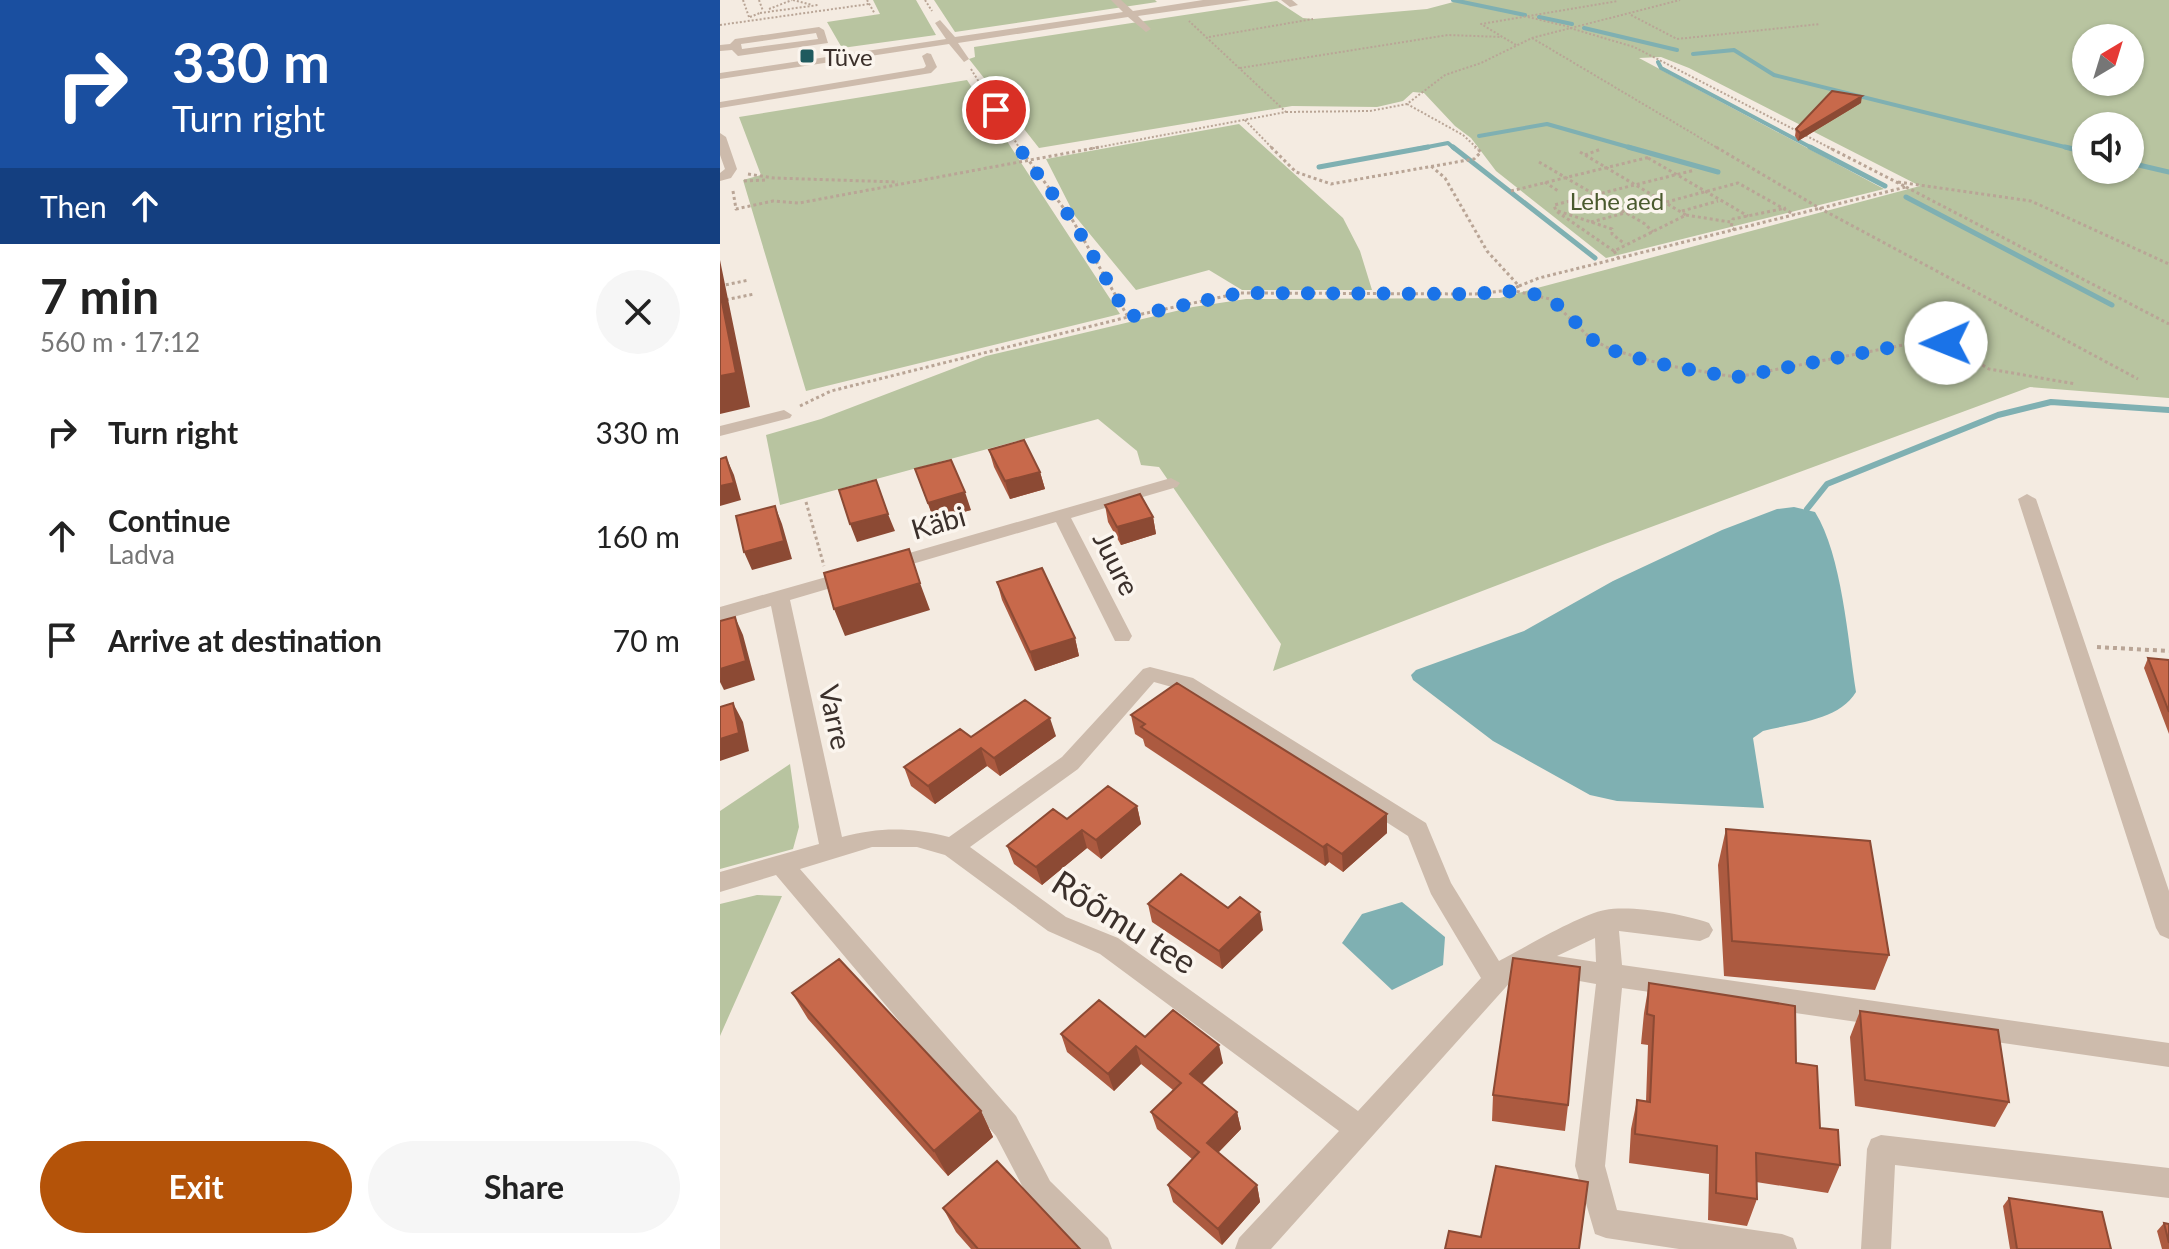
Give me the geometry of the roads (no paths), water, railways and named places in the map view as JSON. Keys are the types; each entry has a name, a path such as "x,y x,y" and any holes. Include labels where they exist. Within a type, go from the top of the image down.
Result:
{"street":[{"path":"1116,0 1146,29"},
{"path":"1180,6 1201,0"},
{"path":"720,76 787,69 904,48 1222,0"},
{"path":"1180,6 1246,0"},
{"path":"940,23 964,59"},
{"path":"819,30 824,41 738,53 736,46 735,42 819,30"},
{"path":"720,48 736,46"},
{"path":"720,105 927,71 932,67 927,56"},
{"path":"720,137 731,169 726,179"},
{"path":"720,431 784,415"},
{"name":"Käbi","path":"720,614 1171,483"},
{"path":"2027,499 2169,928"},
{"name":"Juure","path":"1061,515 1122,636"},
{"name":"Varre","path":"779,597 832,849"},
{"path":"952,847 1070,763 1150,674 1186,683 1418,830 1440,887 1496,979"},
{"name":"Rõõmu tee","path":"720,882 872,838 917,838 952,847 1057,924 1109,946 1360,1129"},
{"path":"781,864 1006,1126 1040,1191 1097,1249"},
{"path":"1250,1249 1505,970 1606,920 1649,922 1700,930"},
{"path":"1606,920 1610,975 1590,1166 1606,1223 1782,1249"},
{"path":"1524,962 2169,1055"},
{"path":"1876,1249 1881,1149 2169,1183"}],"water":[{"path":"1794,507 1815,512 1832,551 1843,599 1856,692 1848,702 1827,715 1763,731 1753,738 1764,808 1617,801 1590,795 1493,741 1413,680 1411,675 1416,670 1524,631 1613,581 1722,530 1777,509"},
{"path":"1402,902 1445,937 1443,965 1392,990 1342,943 1362,914"}],"waterway":[{"path":"1453,0 1525,15"},
{"path":"1539,17 1572,24"},
{"path":"1584,28 1677,50"},
{"path":"1693,54 1734,50 1774,75 2072,149"},
{"path":"1658,62 1661,68 1814,149"},
{"path":"1479,136 1547,124 1635,149"},
{"path":"1417,149 1448,143 1455,149"},
{"path":"1319,167 1428,147"},
{"path":"1453,147 1595,258"},
{"path":"1628,147 1718,172"},
{"path":"1810,147 1885,186"},
{"path":"2065,147 2072,149"},
{"path":"2144,166 2169,172"},
{"path":"1906,197 2112,305"},
{"path":"1807,509 1827,484 1998,415 2051,402 2169,410"}],"place":[{"name":"Tüve","path":"807,56"}],"park label":[{"name":"Lehe aed","path":"1617,200"}]}
